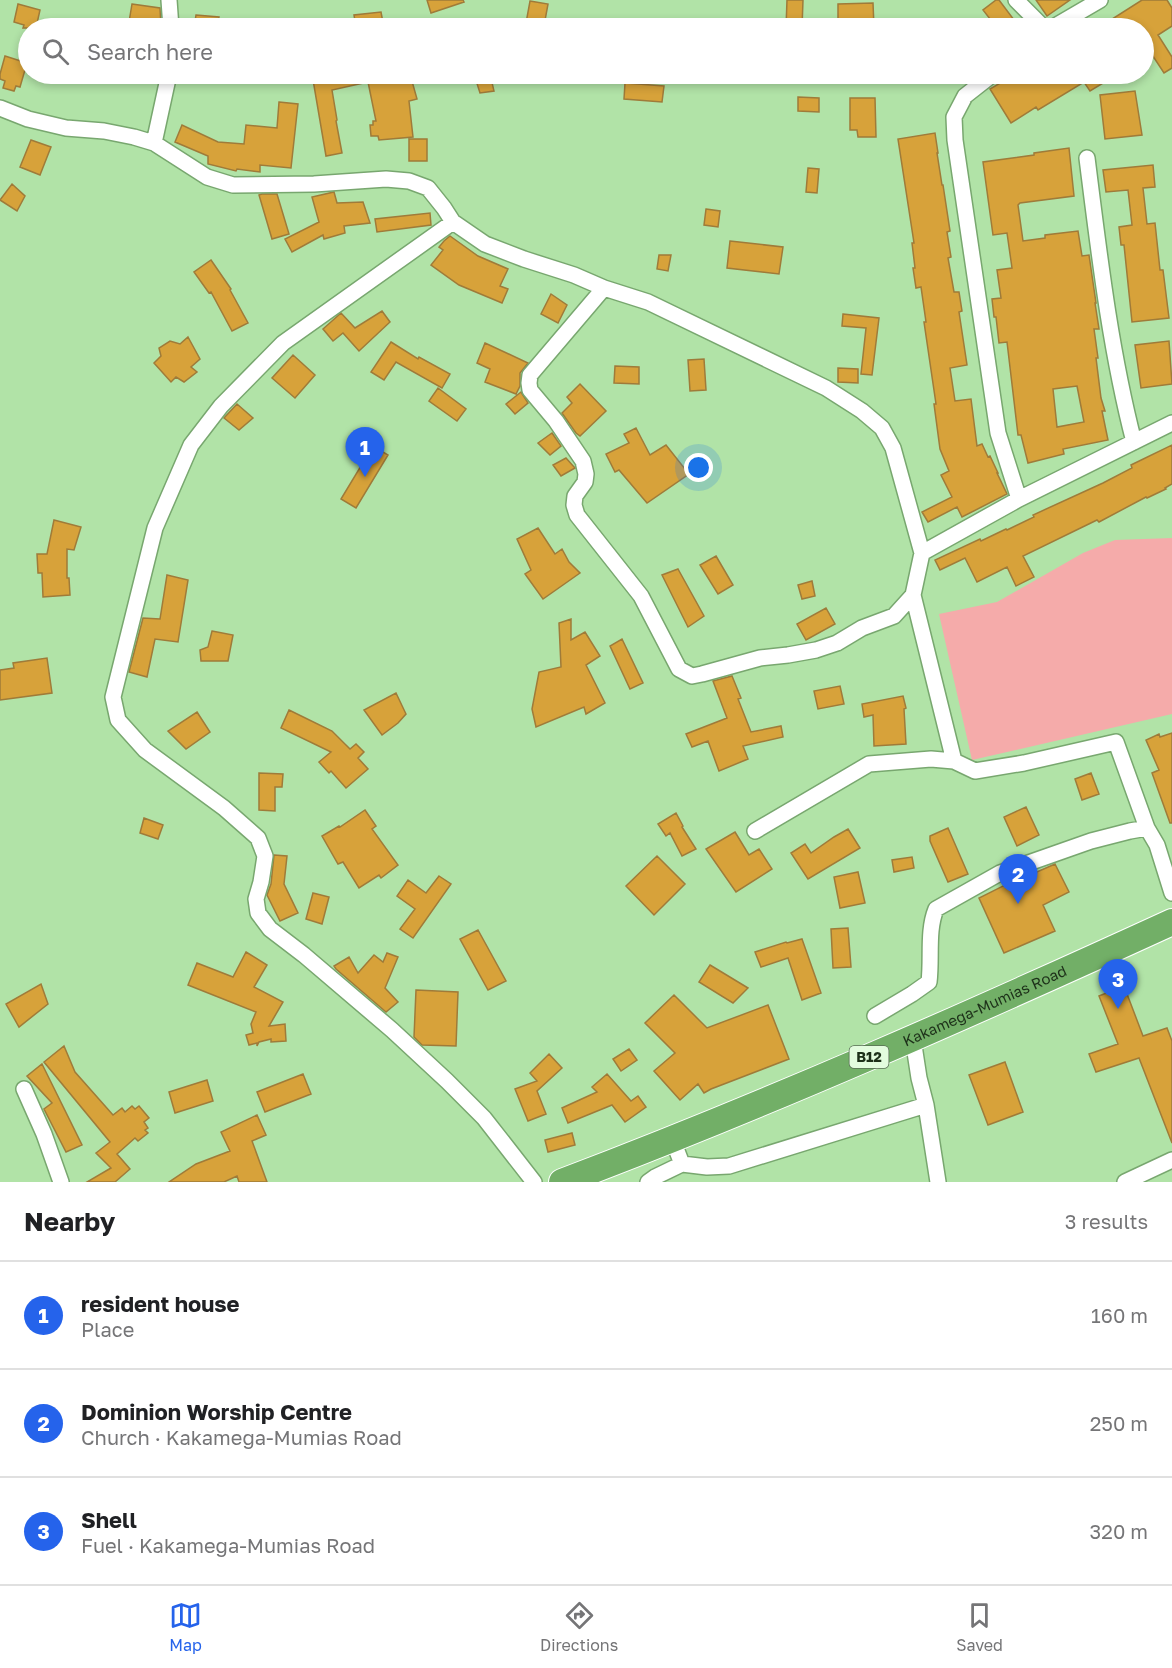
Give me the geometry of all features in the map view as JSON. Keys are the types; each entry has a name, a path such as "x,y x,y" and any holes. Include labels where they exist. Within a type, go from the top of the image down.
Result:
{"highway":[{"name":"Kakamega-Mumias Road","path":"562,1182 913,1039 1172,922"}],"street":[{"path":"169,0 170,18"},
{"path":"1016,0 1034,18"},
{"path":"1069,18 1100,0"},
{"path":"154,143 167,84"},
{"path":"980,84 965,96 954,117 955,140 998,433 1019,499"},
{"path":"0,108 28,119 66,129 134,136 154,143 207,177 233,185 314,184 386,179 410,181 428,188 453,222 485,244 648,302 826,388 862,411 882,428 893,448 922,553 913,595 954,761"},
{"path":"1087,158 1102,279 1123,401 1134,442"},
{"path":"453,222 283,343 221,406 191,445 156,528 113,697 118,720 144,750 224,808 258,838 265,856 256,899 258,913 270,929 331,977 447,1081 484,1118 534,1182"},
{"path":"604,288 530,375 530,390 583,461 586,474 585,482 575,496 574,506 577,515 641,596 679,669 692,676 760,658 826,647 862,628 894,616 913,595"},
{"path":"922,553 1019,499 1172,423"},
{"path":"755,831 869,764 931,759 954,761 975,771 1057,756 1116,742 1146,828 1157,844 1172,892"},
{"path":"875,1016 929,982 931,921 936,909 1000,873 1090,841 1146,828"},
{"path":"913,1039 938,1182"},
{"path":"24,1089 44,1134 61,1182"},
{"path":"648,1182 682,1164 707,1167 729,1166 926,1105"},
{"path":"672,1138 682,1164"},
{"path":"1125,1182 1172,1160"}],"shaded area":[{"path":"1172,538 1172,714 972,760 939,614 997,602 1083,553 1115,540"}],"building":[{"path":"427,0 463,0 464,2 431,13"},
{"path":"787,0 803,0 802,18 786,18"},
{"path":"999,0 1012,18 989,18 983,10"},
{"path":"1036,0 1070,0 1047,16"},
{"path":"1142,0 1167,0 1172,8 1172,26 1158,35 1172,57 1172,68 1164,73 1154,58 1154,18 1114,18"},
{"path":"530,1 548,4 545,18 527,18"},
{"path":"873,3 874,18 838,18 838,4"},
{"path":"18,4 40,10 38,18 18,18 18,23 14,22"},
{"path":"132,4 160,8 160,18 130,18"},
{"path":"381,12 382,18 354,18 354,15"},
{"path":"196,15 219,17 219,18 196,18"},
{"path":"5,56 18,60 20,87 16,86 14,91 3,88 5,81 0,79"},
{"path":"314,84 359,84 332,90 342,153 326,156"},
{"path":"368,84 413,84 417,99 409,101 413,137 379,140 378,136 371,136 370,125 376,121"},
{"path":"477,84 492,84 494,91 480,93"},
{"path":"625,84 664,86 662,102 624,99"},
{"path":"998,84 1081,84 1038,110 1036,107 1011,123 990,89"},
{"path":"1085,84 1102,84 1090,91"},
{"path":"1135,91 1142,135 1105,139 1100,95"},
{"path":"798,97 819,98 819,112 798,111"},
{"path":"850,98 875,98 876,137 858,137 857,130 850,130"},
{"path":"279,102 298,104 291,168 260,165 260,172 237,169 236,171 208,164 208,156 175,142 182,125 218,142 244,144 246,125 277,128"},
{"path":"935,133 950,231 947,232 951,257 948,258 954,292 959,292 962,311 959,312 967,365 950,368 955,401 971,399 977,446 982,444 988,457 990,456 1007,494 962,517 957,507 928,522 922,512 952,497 941,475 949,471 940,449 924,322 926,322 921,287 916,288 913,268 915,268 912,243 914,243 898,139"},
{"path":"409,139 427,139 427,161 409,161"},
{"path":"31,140 51,147 40,175 20,167"},
{"path":"1069,148 1074,196 1018,205 1023,241 1045,238 1045,235 1078,231 1082,256 1089,255 1099,329 1094,329 1098,358 1096,358 1108,440 1063,449 1064,454 1028,463 1021,435 1018,435 1007,342 999,343 992,299 1001,298 997,270 1012,268 1007,233 993,235 983,162 1034,155 1034,153","holes":["1077,386 1084,422 1057,427 1053,389"]},
{"path":"1153,165 1155,187 1143,188 1147,224 1155,223 1160,270 1163,270 1169,318 1132,322 1124,245 1121,245 1119,227 1132,225 1128,190 1106,192 1103,170"},
{"path":"808,168 819,169 817,193 806,192"},
{"path":"12,184 25,196 17,211 0,200"},
{"path":"334,192 337,203 363,202 370,223 344,226 345,233 324,239 323,235 292,252 285,239 319,222 312,197"},
{"path":"277,194 289,234 272,239 259,195"},
{"path":"706,209 720,211 718,227 704,225"},
{"path":"430,213 431,225 377,232 375,219"},
{"path":"450,236 478,256 508,269 500,286 508,289 502,303 459,285 431,265 443,250 439,247"},
{"path":"730,241 783,247 779,274 727,268"},
{"path":"659,255 671,255 668,271 657,269"},
{"path":"211,260 231,289 248,323 232,331 211,292 209,293 194,272"},
{"path":"551,294 567,305 558,323 541,314"},
{"path":"382,311 390,322 359,351 343,333 333,341 323,329 341,313 355,328"},
{"path":"843,314 879,318 872,375 861,374 866,328 842,326"},
{"path":"188,337 200,359 191,367 197,372 184,382 176,377 171,382 154,363 161,356 159,348 170,341 180,344"},
{"path":"1169,341 1172,384 1141,388 1135,345"},
{"path":"391,342 418,359 419,357 450,374 442,388 396,362 384,380 371,372"},
{"path":"485,343 528,363 520,373 520,386 516,394 485,382 490,369 477,363"},
{"path":"293,355 315,375 295,398 272,378"},
{"path":"704,359 706,390 690,391 688,360"},
{"path":"615,366 639,367 639,384 614,383"},
{"path":"838,368 858,369 858,383 838,382"},
{"path":"580,384 606,411 580,436 562,413 572,403 567,397"},
{"path":"438,388 466,409 457,421 429,401"},
{"path":"521,392 528,403 515,414 506,404"},
{"path":"237,404 253,418 239,430 224,418"},
{"path":"636,428 650,455 666,445 689,474 647,503 619,470 615,472 606,454 629,443 624,434"},
{"path":"552,433 561,446 550,455 538,443"},
{"path":"1172,445 1172,484 1099,522 1097,520 1023,556 1034,577 1016,586 1007,567 977,582 965,558 940,570 935,560 1034,517 1033,515 1103,483 1132,468 1131,465"},
{"path":"373,446 388,455 356,508 341,499"},
{"path":"566,458 575,468 561,476 553,465"},
{"path":"54,520 81,527 74,550 67,549 67,578 69,578 70,595 43,597 42,573 38,573 37,554 47,554"},
{"path":"538,528 555,554 562,549 569,562 580,573 543,599 525,574 531,570 517,539"},
{"path":"716,556 733,585 718,594 700,565"},
{"path":"678,569 704,616 688,627 662,575"},
{"path":"167,575 188,580 178,642 155,639 147,677 129,672 143,618 160,619"},
{"path":"812,581 815,596 802,599 798,585"},
{"path":"826,608 835,624 806,640 797,624"},
{"path":"571,619 571,640 585,632 600,656 586,665 605,703 586,714 584,707 536,727 532,709 539,672 561,667 559,623"},
{"path":"212,631 233,635 228,661 201,661 200,650 208,647"},
{"path":"622,639 643,683 630,689 610,646"},
{"path":"47,658 52,693 0,700 0,670 14,668 13,663"},
{"path":"732,676 751,732 781,726 783,737 743,746 748,759 719,771 708,741 692,747 686,734 727,718 713,681"},
{"path":"840,686 844,704 818,709 814,691"},
{"path":"396,693 406,714 382,735 364,710"},
{"path":"903,696 906,708 904,709 906,744 874,746 873,715 864,717 862,704"},
{"path":"289,710 332,731 350,749 356,744 364,752 358,758 368,769 346,788 331,771 329,773 319,762 331,752 281,728"},
{"path":"197,712 210,732 186,749 168,731"},
{"path":"1172,733 1172,823 1170,823 1152,773 1159,770 1146,740 1159,734 1160,737"},
{"path":"259,773 283,774 282,787 275,787 275,811 259,810"},
{"path":"1091,773 1099,794 1082,800 1075,779"},
{"path":"1026,807 1039,835 1017,846 1004,817"},
{"path":"365,810 376,826 372,829 398,865 381,878 379,875 359,888 343,862 338,864 322,836"},
{"path":"676,813 696,849 682,856 670,833 666,836 658,824"},
{"path":"144,818 163,825 158,839 140,833"},
{"path":"948,828 968,874 948,882 930,841 930,836"},
{"path":"848,829 860,848 808,879 791,853 805,844 811,853"},
{"path":"735,832 749,855 759,849 772,869 736,892 706,849"},
{"path":"274,855 287,856 284,884 298,913 280,921 267,895 271,884"},
{"path":"657,856 685,884 654,915 626,886"},
{"path":"912,857 914,868 894,872 892,860"},
{"path":"1055,864 1069,892 1043,905 1055,931 1004,953 979,898 1029,873 1030,875"},
{"path":"858,872 865,903 840,908 834,877"},
{"path":"439,876 451,884 413,938 400,929 415,909 397,896 408,880 426,893"},
{"path":"313,893 329,897 322,924 306,919"},
{"path":"848,928 851,967 833,968 831,929"},
{"path":"478,930 506,981 488,990 460,939"},
{"path":"802,939 821,993 802,1000 788,958 761,967 755,952"},
{"path":"246,952 267,965 254,987 283,1002 269,1026 285,1024 286,1041 271,1042 271,1039 259,1042 257,1046 257,1043 249,1045 246,1035 253,1033 251,1024 256,1012 188,985 197,963 233,977"},
{"path":"387,953 398,957 385,988 398,1002 386,1012 334,966 349,957 358,973 374,955 383,962"},
{"path":"710,965 748,988 733,1003 699,982"},
{"path":"41,984 48,1004 19,1027 6,1004"},
{"path":"1124,986 1143,1036 1167,1028 1172,1041 1172,1143 1139,1058 1096,1072 1089,1054 1118,1044 1099,996"},
{"path":"416,990 458,992 456,1046 422,1045 414,1037"},
{"path":"674,995 707,1028 768,1005 789,1059 704,1093 698,1084 680,1100 654,1071 675,1053 645,1023"},
{"path":"64,1046 75,1072 113,1115 122,1108 125,1112 132,1106 135,1109 139,1106 149,1118 144,1122 148,1133 138,1141 135,1138 117,1154 130,1169 115,1182 87,1182 111,1168 96,1153 110,1142 44,1062"},
{"path":"629,1049 637,1060 621,1071 613,1059"},
{"path":"549,1054 562,1068 537,1091 546,1114 528,1121 515,1089 537,1081 530,1073"},
{"path":"1005,1062 1023,1112 988,1125 969,1075"},
{"path":"42,1064 82,1145 66,1152 44,1109 52,1103 27,1076"},
{"path":"303,1074 311,1094 265,1112 257,1092"},
{"path":"607,1074 631,1101 638,1096 646,1107 625,1122 612,1105 568,1123 562,1108 597,1092 592,1087"},
{"path":"207,1080 213,1101 175,1113 169,1092"},
{"path":"257,1115 266,1135 252,1141 267,1182 239,1182 237,1176 224,1182 169,1182 196,1164 230,1151 221,1132"},
{"path":"572,1133 575,1145 548,1152 545,1140"}],"place":[{"name":"resident house","path":"365,477"},
{"name":"Dominion Worship Centre","path":"1018,904"},
{"name":"Shell","path":"1118,1009"}]}
